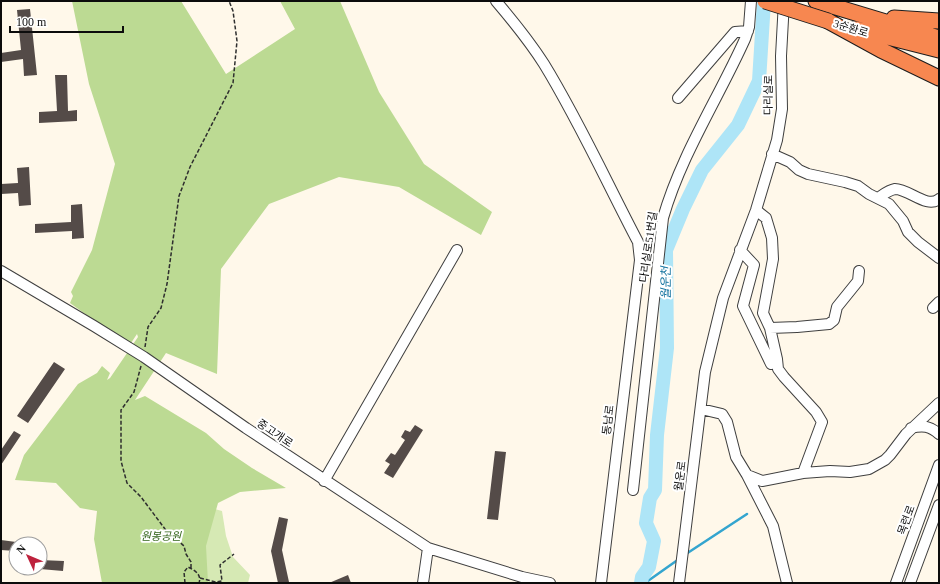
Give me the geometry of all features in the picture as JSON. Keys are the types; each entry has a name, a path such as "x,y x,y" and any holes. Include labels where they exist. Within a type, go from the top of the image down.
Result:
{"highway":[{"name":"3순환로","path":"764,1 865,32 939,50"},
{"name":"3순환로","path":"823,3 939,38"},
{"path":"823,3 891,18 939,21"},
{"path":"828,21 881,50 939,78"}],"street":[{"name":"동남로","path":"496,1 543,63 564,98 588,142 638,242 640,260 600,583"},
{"name":"다리실로51번길","path":"633,490 663,218 668,198 748,31 751,1"},
{"name":"다리실로","path":"705,372 723,298 756,210 777,140 782,109 781,56 784,1"},
{"path":"678,98 735,32 748,31"},
{"path":"772,154 790,162 799,170 808,174 858,186 868,194 889,204 903,221 908,232 918,242 939,258"},
{"path":"878,198 889,191 896,189 929,202 939,199"},
{"path":"756,210 766,218 772,238 773,259 763,313 770,328 778,369 816,412 822,422 803,473"},
{"path":"324,480 456,250"},
{"path":"740,250 754,265 743,306 771,364"},
{"name":"중고개로","path":"1,271 144,357 240,424 428,548 522,577 550,583"},
{"path":"770,328 797,328 828,324 834,320 837,308 858,281 859,271"},
{"name":"월운로","path":"680,579 705,372"},
{"path":"747,475 762,481 803,473 830,470 850,472 869,469 885,460 911,428 939,403"},
{"path":"701,409 722,414 727,422 736,457 773,526 787,583"},
{"path":"911,428 925,426 939,434"},
{"name":"목련로","path":"896,583 939,465"},
{"path":"910,583 939,505"},
{"path":"423,583 428,548"}],"path":[{"path":"191,569 191,562 186,554 184,546 165,529 141,497 127,483 121,461 121,410 134,392 144,357 148,327 161,308 167,284 179,196 190,167 233,83 237,40 233,11 229,1"},
{"path":"185,583 184,572 188,567 199,575 200,578 216,582 222,581 220,566 234,554"},
{"path":"199,583 200,578"}],"green space":[{"name":"원봉공원","path":"72,1 181,1 226,74 295,29 280,1 340,1 379,92 424,164 492,212 481,235 399,187 339,177 269,204 221,269 217,374 166,353 135,400 145,396 206,433 224,449 286,488 240,492 218,503 206,546 208,583 102,583 94,539 97,511 80,508 56,483 15,480 24,455 78,384 97,373 102,366 110,373 107,380 110,378 138,337 137,334 129,346 70,303 73,296 71,292 92,250 115,164 89,84"},
{"path":"200,505 222,511 226,536 233,557 250,575 248,583 113,583"}],"building":[{"path":"30,9 37,75 24,76 23,59 1,62 1,53 21,50 17,10"},
{"path":"55,75 67,75 68,111 77,110 77,121 39,123 39,112 57,111"},
{"path":"29,167 31,205 19,206 18,193 1,194 1,184 18,183 17,168"},
{"path":"82,204 84,238 72,239 72,231 35,233 35,224 71,222 71,205"},
{"path":"54,362 65,369 28,423 17,416"},
{"path":"415,425 423,430 393,478 384,473 390,464 385,461 391,453 395,455 405,440 401,437 405,430 410,432"},
{"path":"14,431 21,435 1,465 1,450"},
{"path":"495,451 506,452 498,520 487,519"},
{"path":"279,517 288,519 282,550 289,582 285,583 278,583 271,551"},
{"path":"1,540 8,541 8,550 1,550"},
{"path":"48,560 64,561 63,571 48,570"},
{"path":"348,575 351,583 329,583"}],"waterway":[{"name":"월운천","path":"641,583 642,577 649,567 654,541 646,523 650,498 655,490 657,435 667,348 666,250 683,209 702,170 738,125 759,81 764,1"},
{"path":"686,554 747,514"},
{"path":"645,583 679,559"}]}
